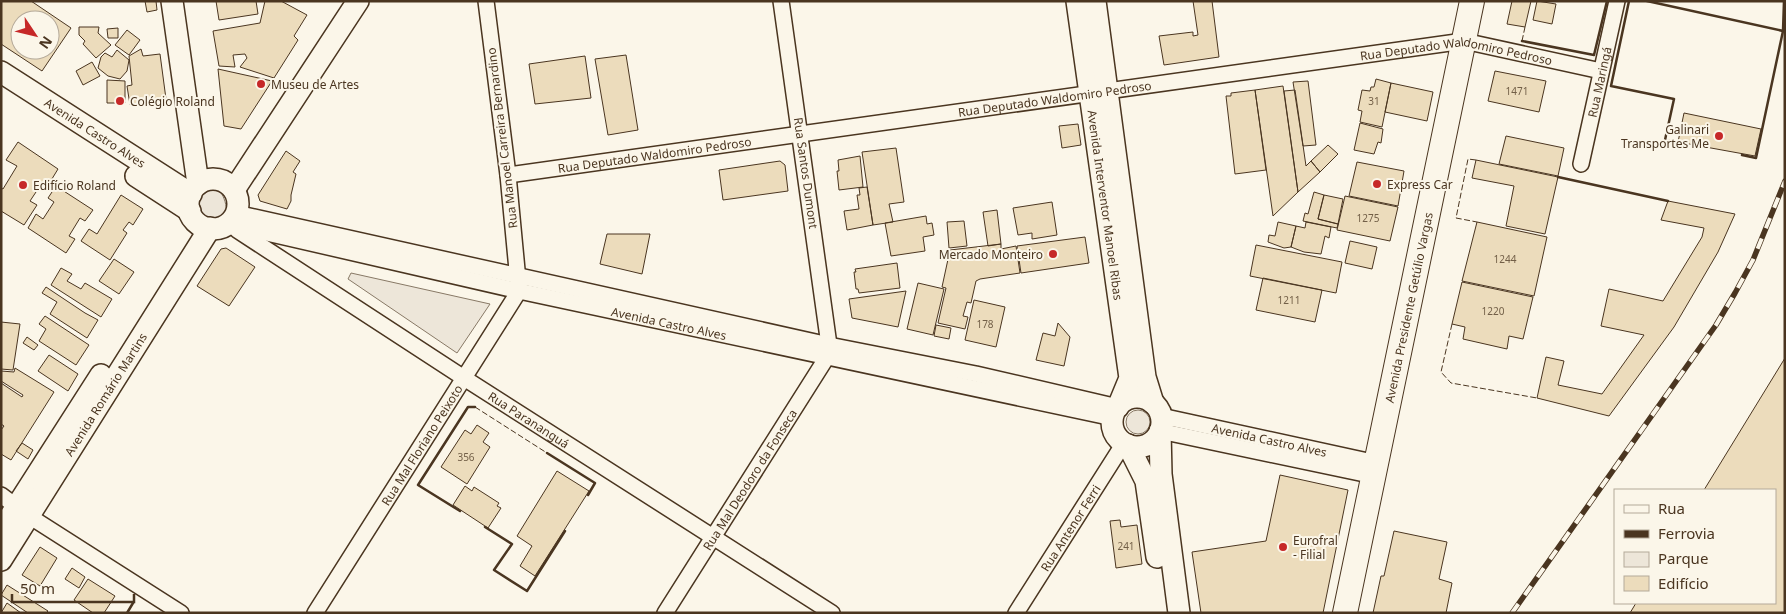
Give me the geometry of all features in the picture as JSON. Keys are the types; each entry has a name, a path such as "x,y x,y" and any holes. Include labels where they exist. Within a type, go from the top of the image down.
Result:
{"main road":[{"name":"Avenida Presidente Getúlio Vargas","path":"1345,613 1472,1"}],"street":[{"name":"Avenida Romário Martins","path":"1,531 340,1"},
{"name":"Avenida Romário Martins","path":"212,203 358,1"},
{"name":"Rua Manoel Carreira Bernardino","path":"486,1 508,175 519,283"},
{"name":"Rua Santos Dumont","path":"782,1 828,351"},
{"name":"Avenida Interventor Manoel Ribas","path":"1078,1 1099,93 1145,377 1158,417 1168,599"},
{"name":"Avenida Interventor Manoel Ribas","path":"1095,1 1099,93 1130,378 1115,412"},
{"name":"Rua Maringá","path":"1581,164 1617,1"},
{"path":"180,6 212,203"},
{"name":"Rua Deputado Waldomiro Pedroso","path":"508,175 1464,40 1601,70"},
{"name":"Avenida Castro Alves","path":"1,72 212,203"},
{"name":"Avenida Castro Alves","path":"1,90 212,203 519,283 1115,412"},
{"name":"Rua Parananguá","path":"212,203 464,378 832,613"},
{"name":"Rua Mal Floriano Peixoto","path":"315,613 464,378 519,283"},
{"name":"Rua Mal Deodoro da Fonseca","path":"665,613 828,351"},
{"path":"1135,397 1145,398 1158,417 1155,439 1147,445 1138,447 1126,444 1114,432 1115,412 1125,400 1135,397"},
{"name":"Avenida Castro Alves","path":"1158,417 1376,470"},
{"name":"Avenida Interventor Manoel Ribas","path":"1126,444 1146,481 1168,599 1179,613"},
{"name":"Rua Antenor Ferri","path":"1016,613 1126,444"},
{"name":"Avenida Romário Martins","path":"1,560 16,506"},
{"path":"16,506 181,613"}],"green space":[{"path":"207,187 219,190 226,204 226,214 220,221 210,220 200,212 199,196"},
{"path":"351,273 490,304 457,353 348,279"},
{"path":"1138,410 1147,413 1150,422 1147,431 1138,434 1129,431 1126,422 1129,413"}],"building":[{"path":"1,1 31,1 44,10 10,10 10,50 1,44"},
{"path":"145,1 156,1 157,10 147,12"},
{"path":"216,1 256,1 258,14 219,20"},
{"path":"265,1 281,1 307,15 294,36 298,40 274,78 240,67 247,58 245,54 233,55 235,67 219,66 213,31 260,23"},
{"path":"1193,1 1212,1 1219,57 1164,65 1159,36 1193,32 1193,36 1198,35"},
{"path":"1512,1 1531,1 1525,27 1507,24"},
{"path":"1537,1 1556,4 1552,24 1533,20"},
{"path":"60,21 71,28 60,44"},
{"path":"79,27 99,27 98,33 111,45 96,58 83,44 85,41 79,35"},
{"path":"118,28 118,38 108,38 107,29"},
{"path":"127,30 140,40 129,55 115,45"},
{"path":"141,49 143,56 160,54 166,99 130,105 127,86 132,85 129,56"},
{"path":"117,50 129,60 127,71 120,79 108,76 98,68 101,57 105,53 112,57"},
{"path":"626,55 638,130 608,135 595,59"},
{"path":"585,56 591,98 535,104 529,64"},
{"path":"25,60 49,60 42,71"},
{"path":"92,62 100,76 83,85 76,71"},
{"path":"218,69 272,81 241,129 224,126"},
{"path":"1495,71 1546,81 1539,112 1488,101"},
{"path":"1376,79 1391,83 1382,127 1360,122 1362,111 1358,110 1362,90 1370,91 1371,87 1374,87"},
{"path":"107,80 125,81 125,103 107,103"},
{"path":"1308,81 1316,145 1303,146 1293,82"},
{"path":"1391,83 1433,92 1427,121 1385,112"},
{"path":"1283,86 1298,192 1273,216 1255,90"},
{"path":"1255,90 1266,170 1235,174 1226,96 1231,96 1231,93"},
{"path":"1295,90 1306,166 1311,161 1320,172 1298,192 1284,91"},
{"name":"Galinari Transportes Me","path":"1684,113 1761,129 1755,156 1678,142"},
{"path":"1360,123 1383,129 1381,143 1378,142 1374,154 1354,150"},
{"path":"1078,124 1081,145 1062,148 1059,126"},
{"path":"1506,136 1564,148 1558,176 1499,164"},
{"name":"Edifício Roland","path":"18,142 58,169 47,187 42,183 30,201 37,205 24,225 1,211 1,188 3,189 17,166 6,160"},
{"path":"1328,145 1338,154 1320,172 1311,161"},
{"path":"896,148 904,202 889,204 893,222 873,225 862,152"},
{"path":"286,151 300,161 293,172 296,174 291,201 287,209 260,201 258,195"},
{"path":"860,156 863,187 839,190 838,160"},
{"path":"1476,160 1558,177 1545,234 1506,226 1514,186 1472,178"},
{"path":"780,161 785,165 788,191 723,200 719,170"},
{"name":"Express Car","path":"1357,162 1404,171 1398,206 1349,196"},
{"name":"Edifício Roland","path":"56,186 93,210 85,221 80,218 69,236 75,239 66,253 28,228 36,214 43,219 54,202 48,198"},
{"path":"867,187 873,225 847,230 844,211 859,209 857,195 860,195 859,188"},
{"path":"1314,192 1324,195 1318,219 1338,224 1337,228 1303,221 1305,213 1308,214"},
{"path":"121,195 143,209 133,225 129,222 123,230 127,233 110,260 81,241 89,229 97,234"},
{"path":"1324,195 1343,199 1338,224 1318,219"},
{"path":"1345,196 1398,207 1390,241 1337,230"},
{"path":"1668,201 1735,214 1718,252 1674,327 1609,416 1537,398 1546,357 1564,361 1558,385 1602,394 1644,335 1601,326 1609,289 1663,301 1702,237 1704,228 1661,220"},
{"path":"1052,202 1057,235 1032,239 1032,233 1018,235 1013,208"},
{"path":"997,210 1001,244 988,246 983,212"},
{"path":"926,216 927,224 932,223 934,235 923,237 925,251 891,256 885,223"},
{"path":"964,221 967,246 949,248 947,222"},
{"path":"1278,222 1296,226 1291,247 1284,248 1268,242 1269,235 1275,236"},
{"path":"1306,222 1331,227 1329,238 1325,236 1321,254 1304,252 1291,247 1296,226 1305,228"},
{"path":"1477,222 1547,237 1534,296 1462,281"},
{"path":"607,234 650,234 642,274 600,264"},
{"name":"Mercado Monteiro","path":"1085,237 1089,263 1021,273 1017,246"},
{"path":"1350,241 1377,247 1372,269 1345,263"},
{"path":"1001,244 1001,249 1016,246 1020,273 976,281 971,303 967,302 963,316 968,317 965,329 938,323 946,288 942,287 950,250"},
{"path":"1256,245 1342,262 1336,293 1250,276"},
{"path":"226,248 255,267 229,306 197,286 221,249"},
{"path":"114,259 134,272 119,294 99,281"},
{"path":"897,263 900,288 859,293 858,289 856,289 855,269"},
{"path":"61,268 72,274 67,281 81,289 85,283 112,299 101,317 51,285"},
{"path":"1263,278 1322,290 1315,322 1256,310"},
{"path":"1462,282 1533,297 1523,339 1509,336 1507,349 1463,339 1465,327 1452,324"},
{"path":"918,283 944,289 933,335 907,329"},
{"path":"46,287 98,320 87,338 50,314 57,302 42,293"},
{"path":"906,291 898,327 852,318 849,299"},
{"path":"974,300 1005,307 996,347 965,340"},
{"path":"45,316 89,345 76,365 39,341 46,329 39,324"},
{"path":"1,322 20,324 13,370 1,369"},
{"path":"1058,323 1070,337 1064,366 1036,360 1043,333 1055,336"},
{"path":"936,325 951,328 949,339 934,336"},
{"path":"27,337 38,345 34,350 23,343"},
{"path":"49,355 78,374 68,391 38,371"},
{"path":"1785,358 1785,613 1630,613 1635,604 1776,604 1776,489 1705,489"},
{"path":"15,368 54,392 11,460 1,454 1,430 4,426 1,424 1,383 22,397 23,395 1,381 1,371 14,372"},
{"path":"477,425 489,433 483,442 490,447 467,484 441,467 465,430 471,434"},
{"path":"22,443 33,450 28,459 16,451"},
{"path":"557,471 589,491 535,576 520,566 532,546 517,536"},
{"name":"Eurofral - Filial","path":"1280,475 1348,490 1323,613 1201,613 1192,552 1266,541"},
{"path":"465,486 472,491 474,487 499,503 497,506 501,508 488,528 453,505"},
{"path":"1120,520 1121,527 1137,525 1142,564 1116,568 1110,521"},
{"path":"1394,531 1447,542 1439,579 1452,583 1446,613 1373,613"},
{"path":"40,547 57,558 40,586 22,575"},
{"path":"72,568 85,577 79,588 65,579"},
{"path":"88,579 115,596 104,613 93,613 74,600"},
{"path":"7,585 48,611 46,613 28,613 1,595"},
{"path":"7,603 21,613 1,613"}],"railway":[{"path":"1512,613 1716,325 1753,260 1785,181"}],"fence":[{"path":"1522,41 1525,27"},
{"path":"1476,160 1468,159 1456,218 1477,222"},
{"path":"1452,324 1441,372 1451,383 1537,398"},
{"path":"475,407 547,453"}],"wall":[{"path":"1522,41 1594,55 1607,1"},
{"path":"1629,1 1611,86 1674,99 1665,140 1681,143"},
{"path":"1647,1 1783,31 1756,158 1742,155"},
{"path":"1783,31 1784,1"},
{"path":"1558,177 1668,201"},
{"path":"460,511 418,485 468,407 475,407"},
{"path":"547,453 595,483 588,495"},
{"path":"485,527 512,544 494,570 527,591 565,531"},
{"path":"127,613 133,603"}],"place":[{"name":"Museu de Artes","path":"261,84"},
{"name":"Colégio Roland","path":"120,101"},
{"name":"Galinari Transportes Me","path":"1719,136"},
{"name":"Express Car","path":"1377,184"},
{"name":"Edifício Roland","path":"23,185"},
{"name":"Mercado Monteiro","path":"1053,254"},
{"name":"Eurofral - Filial","path":"1283,547"}]}
